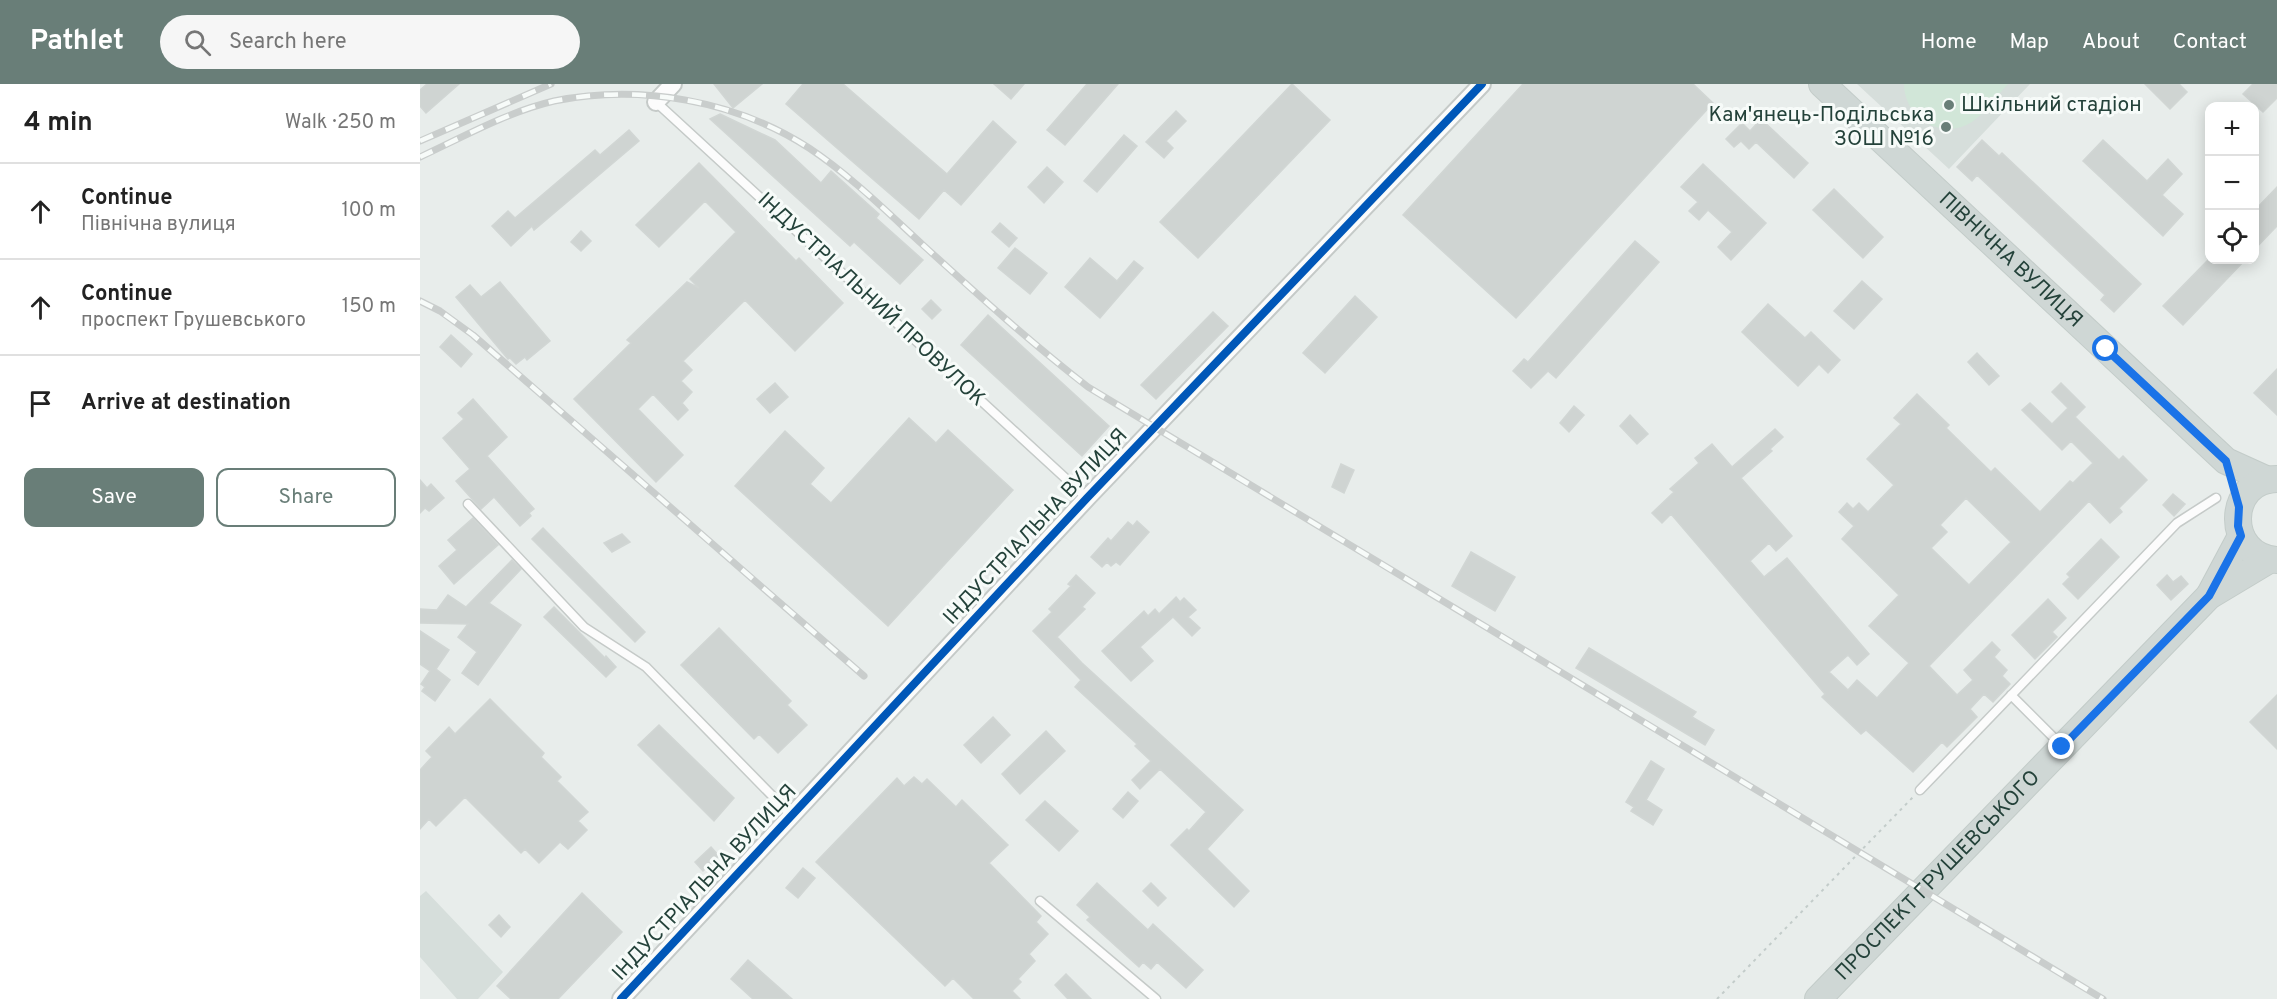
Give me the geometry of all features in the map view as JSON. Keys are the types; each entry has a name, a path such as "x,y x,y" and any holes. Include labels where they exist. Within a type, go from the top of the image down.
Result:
{"main road":[{"name":"ПІВНІЧНА ВУЛИЦЯ","path":"1822,84 2226,461 2273,480"},
{"path":"2226,461 2227,503 2241,536 2252,551 2273,560"},
{"path":"2227,503 2245,495 2256,485 2273,480"},
{"name":"ПРОСПЕКТ ГРУШЕВСЬКОГО","path":"1818,999 2209,596 2241,536"},
{"name":"ПРОСПЕКТ ГРУШЕВСЬКОГО","path":"2209,596 2273,560"}],"street":[{"path":"656,102 673,84"},
{"name":"ІНДУСТРІАЛЬНА ВУЛИЦЯ","path":"621,999 1087,498 1482,84"}],"lane":[{"name":"ІНДУСТРІАЛЬНИЙ ПРОВУЛОК","path":"656,102 1087,498"},
{"path":"1920,790 2177,523 2227,503"},
{"path":"468,504 584,627 646,667 793,816"},
{"path":"2011,695 2062,747"},
{"path":"1040,901 1156,999"}],"path":[{"path":"1716,999 1920,790"}],"shaded area":[{"name":"Кам'янець-Подільська ЗОШ №16","path":"1857,84 2030,84 1949,169"},
{"path":"426,891 503,972 478,999 457,999 420,957 420,896"}],"green space":[{"name":"Шкільний стадіон","path":"1904,84 2008,84 1987,109 1972,122 1949,129 1927,123 1918,116 1910,107"}],"building":[{"path":"427,84 459,84 426,113 420,106 420,90"},
{"path":"714,84 762,84 733,108"},
{"path":"803,84 843,84 947,174 993,121 1016,142 961,205 944,190 919,219 786,104"},
{"path":"994,84 1024,84 1011,99"},
{"path":"1087,84 1118,84 1065,145 1047,130"},
{"path":"1292,84 1330,120 1198,258 1160,222"},
{"path":"1523,84 1693,84 1713,103 1516,318 1403,215"},
{"path":"2145,84 2179,84 2187,92 2170,109"},
{"path":"2253,84 2277,84 2277,98 2263,112 2259,108 2259,102 2252,102 2243,94"},
{"path":"1176,111 1186,121 1166,141 1173,148 1164,158 1146,142"},
{"path":"720,114 775,140 821,183 831,171 879,214 876,218 923,260 900,284 854,242 850,246 710,119"},
{"path":"1761,119 1808,163 1794,178 1756,142 1749,149 1741,141 1734,147 1726,139 1742,123 1750,131"},
{"path":"629,130 639,141 534,230 532,226 511,246 492,226 508,211 515,218 595,150 600,155"},
{"path":"1124,135 1137,146 1097,192 1084,181"},
{"path":"1982,140 1999,156 2002,153 2141,284 2114,312 2101,300 2105,295 1977,175 1972,181 1957,167"},
{"path":"2103,140 2147,181 2168,159 2182,174 2162,195 2183,214 2163,236 2083,161"},
{"path":"699,163 796,261 799,258 843,303 795,351 745,300 683,361 692,370 681,381 692,392 682,403 688,410 678,420 653,394 638,409 683,455 656,482 574,399 631,343 627,340 687,282 699,288 690,279 736,232 705,201 659,247 636,225"},
{"path":"1703,164 1766,223 1731,260 1718,247 1732,232 1708,210 1699,220 1689,211 1698,202 1681,187"},
{"path":"1047,167 1063,182 1044,203 1028,187"},
{"path":"2277,187 2277,226 2259,245 2259,210 2259,206"},
{"path":"1834,189 1883,237 1863,258 1813,210"},
{"path":"1000,223 1017,238 1009,247 992,232"},
{"path":"581,231 591,241 581,251 571,242"},
{"path":"1635,241 1659,262 1556,378 1548,371 1531,388 1513,371 1524,359 1528,362"},
{"path":"1015,248 1047,273 1030,294 998,268"},
{"path":"1090,258 1117,281 1134,261 1143,268 1100,318 1065,287"},
{"path":"2205,263 2241,264 2183,325 2163,306"},
{"path":"1862,281 1882,299 1854,329 1834,311"},
{"path":"500,282 550,341 527,360 525,357 516,364 510,358 508,359 456,297 470,285 481,297"},
{"path":"1355,296 1377,317 1325,373 1303,353"},
{"path":"931,300 941,310 932,319 922,309"},
{"path":"1768,304 1805,338 1811,332 1840,360 1828,373 1819,364 1798,386 1742,332"},
{"path":"1213,312 1228,326 1156,399 1141,385"},
{"path":"988,315 1109,426 1082,456 961,345"},
{"path":"451,335 472,354 461,367 440,347"},
{"path":"1977,353 1999,376 1989,385 1968,362"},
{"path":"2277,369 2277,415 2254,393"},
{"path":"775,383 788,397 770,413 757,399"},
{"path":"2061,383 2085,407 2075,417 2119,460 2123,456 2147,480 2119,508 2122,512 2110,523 2089,501 1929,666 1957,695 1973,680 1964,670 1992,642 2000,650 1994,657 2007,670 2002,676 2010,684 1993,702 1984,694 1970,709 1977,717 1947,747 1942,742 1913,772 1866,730 1861,734 1822,697 1825,694 1671,514 1662,523 1652,513 1674,492 1670,489 1699,463 1695,458 1712,444 1732,467 1775,429 1783,437 1770,449 1772,451 1741,478 1792,536 1776,551 1769,543 1750,561 1764,577 1787,558 1869,654 1857,665 1848,655 1829,672 1848,690 1857,680 1877,698 1909,663 1869,626 1899,595 1842,539 1854,526 1839,512 1847,503 1853,509 1859,503 1868,512 1894,485 1867,459 1901,424 1894,418 1917,394 1949,425 1946,428 1991,472 1995,468 2040,512 2070,481 2073,483 2093,463 2071,441 2062,450 2022,410 2030,403 2052,424 2068,408 2052,392","holes":["1966,498 2011,542 1969,585 1931,548 1947,532 1940,525"]},
{"path":"473,399 507,437 487,456 534,509 529,513 531,516 520,526 494,497 481,509 456,481 470,469 443,438 464,419 458,413"},
{"path":"1574,406 1584,415 1569,432 1560,423"},
{"path":"1630,415 1648,434 1637,444 1620,426"},
{"path":"909,418 936,443 948,430 1013,490 888,626 735,486 785,431 824,468 810,484 831,503"},
{"path":"1341,464 1354,470 1344,493 1332,487"},
{"path":"420,480 427,488 431,484 444,498 429,511 425,508 420,513"},
{"path":"2173,494 2185,504 2174,516 2163,505"},
{"path":"473,518 498,545 454,584 439,566 457,550 448,540"},
{"path":"1137,521 1149,532 1120,565 1116,562 1111,566 1107,562 1102,567 1091,557 1108,538 1111,541 1128,522 1133,526"},
{"path":"543,528 645,632 635,642 532,539"},
{"path":"622,534 630,542 612,552 604,543"},
{"path":"2101,539 2119,557 2078,599 2063,584 2070,577 2067,574"},
{"path":"1471,552 1515,577 1495,611 1452,586"},
{"path":"512,560 521,569 489,603 521,625 478,685 462,673 477,652 458,637 468,624 420,623 420,609 437,610 448,595 466,607"},
{"path":"1076,575 1095,593 1082,607 1085,609 1057,637 1082,663 1243,810 1207,849 1249,891 1234,907 1171,845 1187,829 1189,831 1206,812 1160,769 1140,789 1132,780 1151,761 1135,746 1137,744 1075,687 1081,680 1033,631 1052,612 1049,609 1071,586 1068,584"},
{"path":"2167,575 2173,582 2181,576 2188,584 2171,600 2157,585"},
{"path":"1176,597 1180,602 1184,598 1196,610 1188,617 1200,628 1192,636 1173,617 1140,647 1153,661 1131,681 1102,651 1144,611 1148,616 1155,609 1159,614"},
{"path":"2048,599 2066,618 2052,632 2057,637 2035,659 2012,635"},
{"path":"554,607 616,667 606,677 544,617"},
{"path":"719,628 791,701 787,705 807,725 778,753 759,734 754,739 681,665"},
{"path":"420,631 449,650 436,669 450,680 435,701 422,691 425,687 421,684 430,671 420,664"},
{"path":"1589,648 1696,712 1692,717 1714,730 1705,745 1576,668"},
{"path":"2277,695 2277,749 2250,722"},
{"path":"490,699 544,753 541,757 561,777 557,781 588,812 578,821 587,830 568,849 560,842 539,863 525,849 521,853 465,797 436,826 429,819 420,829 420,770 432,757 426,751 449,727 455,734"},
{"path":"993,717 1010,735 981,763 964,745"},
{"path":"659,725 734,798 714,821 638,745"},
{"path":"1046,731 1065,751 1020,794 1002,774"},
{"path":"1651,761 1664,769 1646,800 1662,810 1653,825 1631,811 1634,807 1626,802"},
{"path":"914,777 922,784 927,779 956,807 962,800 1008,845 989,863 1041,916 1036,922 1048,934 1029,954 1035,961 1018,979 1021,982 1012,991 1020,999 974,999 953,978 945,986 816,862 897,778 904,786"},
{"path":"1128,792 1138,801 1123,818 1113,809"},
{"path":"1045,801 1078,831 1059,851 1026,820"},
{"path":"711,847 719,856 703,871 695,862"},
{"path":"803,868 815,878 798,898 786,888"},
{"path":"1097,883 1148,930 1153,924 1203,970 1186,988 1157,962 1151,969 1143,962 1139,967 1087,920 1090,917 1077,905"},
{"path":"1151,883 1166,898 1158,906 1143,891"},
{"path":"582,893 622,932 558,999 511,999 497,986"},
{"path":"499,915 510,927 501,937 489,925"},
{"path":"748,960 792,999 753,999 731,979"},
{"path":"1066,974 1091,999 1068,999 1055,985"}],"railway":[{"path":"420,141 551,84"},
{"path":"420,157 519,112 554,101 587,96 620,94 686,100 750,118 780,132 809,148 854,182 1004,318 1088,387 2103,999"},
{"path":"420,301 440,311 473,335 864,676"}],"cycle path":[{"path":"621,999 1087,498 1482,84"}],"place":[{"name":"Шкільний стадіон","path":"1949,105"},
{"name":"Кам'янець-Подільська ЗОШ №16","path":"1946,127"}],"route":[{"path":"2062,747 2209,596 2241,536 2237,517 2239,507 2226,461 2106,349"}]}
